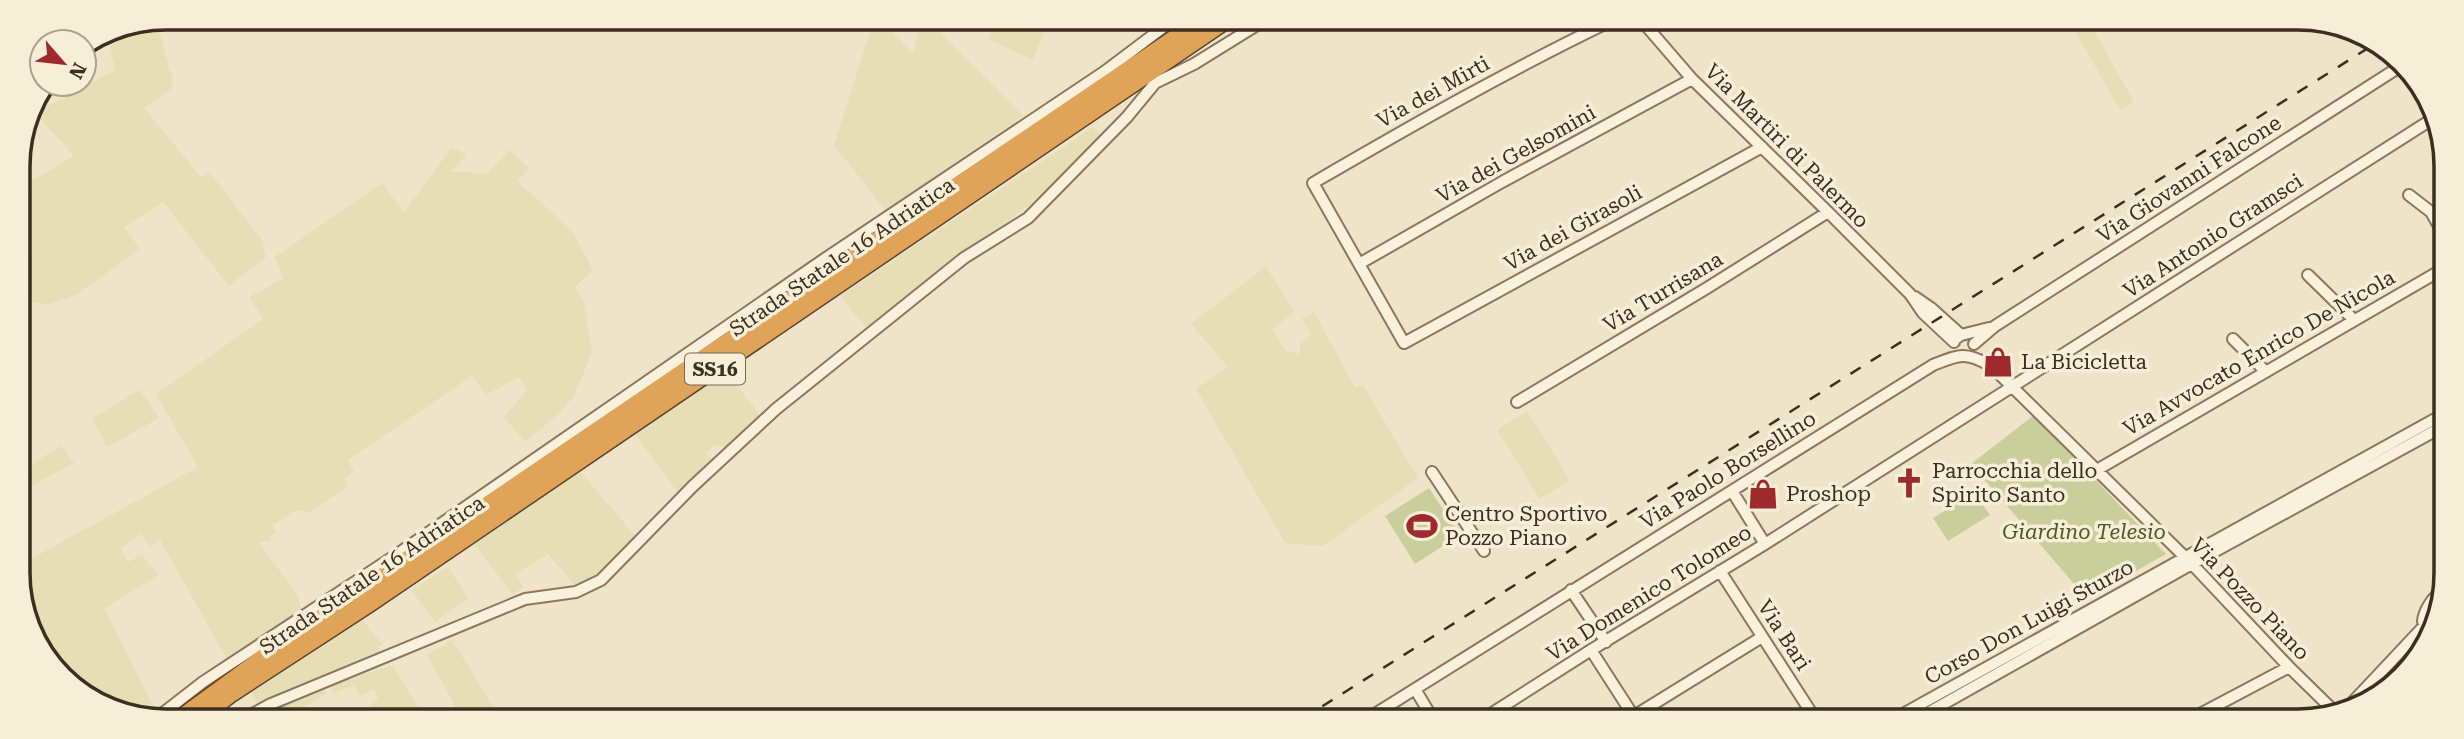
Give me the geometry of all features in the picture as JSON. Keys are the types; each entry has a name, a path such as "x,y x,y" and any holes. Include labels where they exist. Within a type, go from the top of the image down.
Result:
{"highway":[{"name":"Strada Statale 16 Adriatica","path":"193,709 281,645 1186,30"},
{"name":"Strada Statale 16 Adriatica","path":"211,709 1212,30"}],"street":[{"path":"168,709 203,682 396,555 843,246 1104,72 1160,30"},
{"path":"262,709 524,599 576,592 601,580 694,486 776,409 964,258 1028,218 1127,117 1155,83 1194,64 1249,30"},
{"name":"Via dei Mirti","path":"1359,264 1313,183 1539,55 1592,30"},
{"name":"Via Martiri di Palermo","path":"1650,30 1692,79 1910,294"},
{"name":"Via Giovanni Falcone","path":"1964,345 2394,70"},
{"name":"Via dei Gelsomini","path":"1359,264 1692,79"},
{"name":"Via Antonio Gramsci","path":"2013,387 2427,122"},
{"name":"Via dei Girasoli","path":"1359,264 1404,343 1762,146"},
{"path":"2409,195 2434,217"},
{"name":"Via Turrisana","path":"1517,402 1828,212"},
{"name":"Via Avvocato Enrico De Nicola","path":"2095,471 2434,274"},
{"path":"2308,275 2354,320"},
{"name":"Via Pozzo Piano","path":"1910,294 1931,308 1964,345 2013,387 2329,706"},
{"path":"2233,339 2266,372"},
{"name":"Via Paolo Borsellino","path":"1383,709 1964,345"},
{"name":"Via Domenico Tolomeo","path":"1499,709 2013,387"},
{"name":"Corso Don Luigi Sturzo","path":"1932,709 2434,420"},
{"name":"Corso Don Luigi Sturzo","path":"2188,561 2434,431"},
{"path":"1432,472 1485,551"},
{"path":"1732,491 1765,544"},
{"name":"Via Bari","path":"1720,571 1809,709"},
{"path":"1571,590 1606,642"},
{"path":"2426,620 2424,616 2431,604"},
{"path":"2360,694 2419,635"},
{"path":"1649,709 1762,638"},
{"path":"1591,650 1629,709"},
{"path":"2210,709 2289,667"},
{"path":"1415,689 1427,709"}],"shaded area":[{"path":"159,30 173,81 171,89 144,108 201,177 210,173 262,240 266,257 229,286 163,202 124,227 140,249 76,295 47,305 35,302 30,305 30,182 74,156 39,117 43,109 63,98 98,98 98,79 115,70 109,43 130,34"},
{"path":"871,30 890,30 913,54 919,30 938,30 1023,116 885,210 834,145"},
{"path":"992,30 1045,30 1033,60 988,39"},
{"path":"2075,30 2094,30 2134,102 2120,110"},
{"path":"1093,127 1101,134 1073,165 1033,202 947,265 867,329 840,296"},
{"path":"451,148 467,154 451,172 488,173 509,150 530,168 517,181 573,232 593,270 574,288 583,299 592,352 575,394 562,411 525,442 504,417 527,390 519,377 486,395 472,376 348,460 354,472 345,478 347,487 310,512 296,510 272,525 276,532 270,537 271,540 259,543 297,594 303,613 228,661 160,540 151,547 140,534 121,548 128,562 142,555 158,575 104,609 155,708 130,705 98,691 70,669 48,641 32,600 30,559 198,467 156,394 263,319 249,297 283,279 275,257 382,183 404,213"},
{"path":"1266,266 1294,312 1272,330 1286,351 1299,354 1300,344 1311,335 1302,318 1314,312 1355,388 1363,385 1418,478 1323,546 1285,543 1196,389 1228,367 1191,324"},
{"path":"726,372 762,417 728,450 726,447 714,445 706,453 715,463 681,497 634,433"},
{"path":"140,390 159,418 107,447 92,418"},
{"path":"1527,411 1570,480 1540,499 1497,430"},
{"path":"61,446 74,463 30,487 30,465"},
{"path":"579,470 638,539 587,582 575,585 548,554 515,574 523,587 513,595 474,544"},
{"path":"448,567 468,598 435,622 411,590"},
{"path":"360,617 382,644 377,647 381,654 260,708 251,691"},
{"path":"452,640 495,709 457,709 427,655"},
{"path":"393,665 419,709 372,709 370,706 378,699 373,689 360,696 354,686 334,693 330,686"},
{"path":"319,684 326,693 302,709 268,709"}],"green space":[{"name":"Giardino Telesio","path":"2034,415 2166,554 2087,599 1971,464"},
{"name":"Centro Sportivo Pozzo Piano","path":"1429,488 1460,535 1415,564 1385,516"},
{"path":"1974,493 1990,515 1948,541 1933,518"}],"railway":[{"path":"1318,709 2367,49"}],"place":[{"name":"La Bicicletta","path":"1998,362"},
{"name":"Parrocchia dello Spirito Santo","path":"1909,483"},
{"name":"Proshop","path":"1763,494"},
{"name":"Centro Sportivo Pozzo Piano","path":"1422,526"}]}
